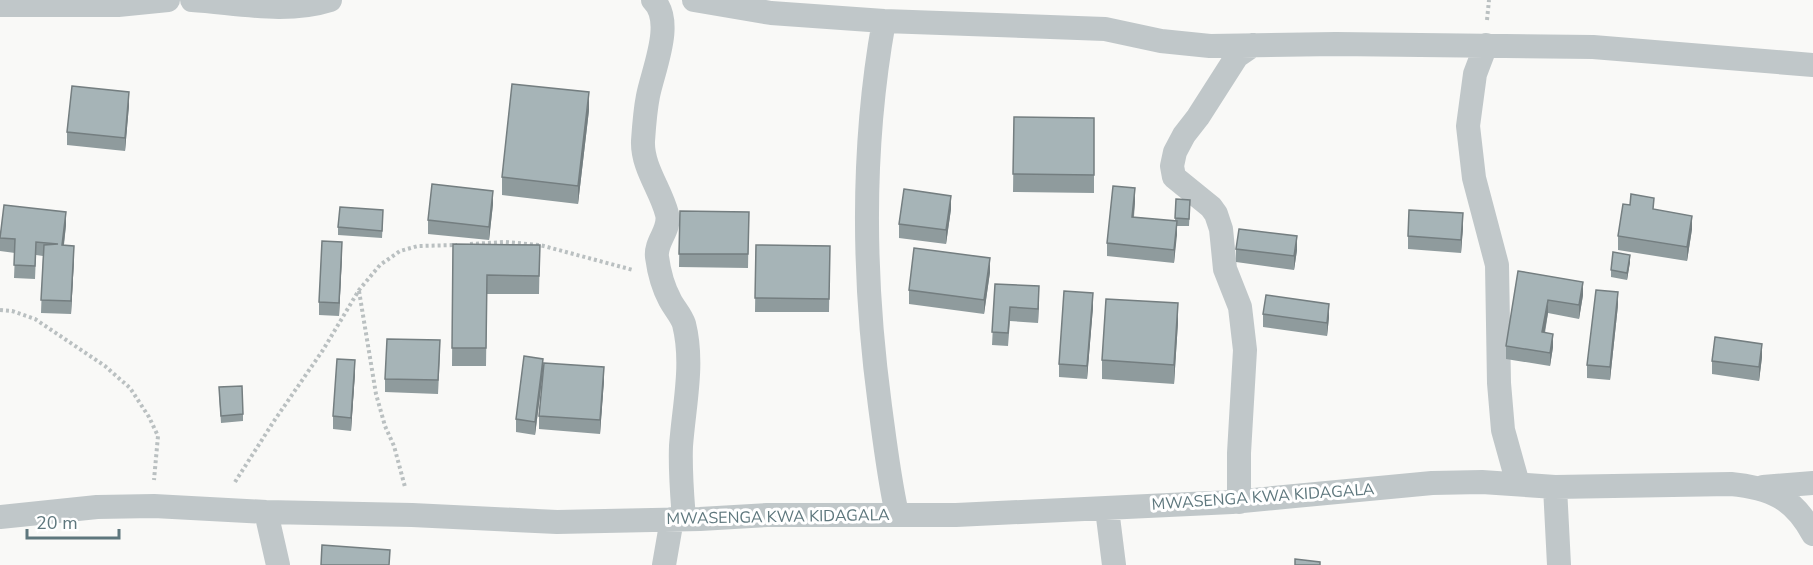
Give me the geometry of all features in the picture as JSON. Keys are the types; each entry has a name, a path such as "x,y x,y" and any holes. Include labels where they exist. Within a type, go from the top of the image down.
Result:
{"street":[{"path":"0,5 168,0"},
{"path":"192,0 277,7 304,7 330,0"},
{"path":"653,0 658,4 662,14 663,26 648,95 643,146 649,171 658,188 668,218 665,233 656,246 662,281 670,301 683,322 689,369 681,449 678,519 664,565"},
{"path":"694,0 771,13 884,21 1105,29 1180,43 1210,46 1593,47 1813,65"},
{"path":"884,21 870,124 867,275 888,474 897,514"},
{"path":"1239,502 1239,442 1245,350 1240,307 1225,269 1221,229 1216,214 1211,207 1174,177 1172,166 1175,152 1184,135 1237,56 1253,45"},
{"path":"1486,45 1474,74 1468,126 1474,178 1497,265 1499,383 1503,430 1518,484"},
{"name":"MWASENGA KWA KIDAGALA","path":"0,517 97,507 162,506 557,522 767,515 956,515 1239,502 1432,483 1482,482 1555,487 1731,484 1757,487 1786,500 1813,534"},
{"path":"1757,487 1813,483"},
{"path":"1555,487 1559,565"},
{"path":"1107,509 1114,565"},
{"path":"266,512 278,565"}],"path":[{"path":"229,510 235,481 323,350 359,290 380,266 400,252 418,246 505,242 550,248 626,268 662,281"},
{"path":"359,290 376,394 394,446 412,515"},
{"path":"0,310 12,311 35,319 105,366 130,388 158,436 154,486 162,506"}],"building":[{"path":"512,84 589,92 578,186 502,177"},
{"path":"72,86 129,92 125,138 67,132"},
{"path":"1014,117 1094,118 1094,175 1013,174"},
{"path":"432,184 493,191 489,227 428,220"},
{"path":"1113,186 1135,188 1132,217 1177,221 1174,250 1107,243"},
{"path":"904,189 951,196 946,230 899,224"},
{"path":"1631,194 1654,198 1653,209 1692,216 1687,247 1618,236 1623,204 1630,205"},
{"path":"1176,199 1190,200 1189,219 1175,218"},
{"path":"4,205 66,212 62,245 74,246 71,301 41,300 44,245 58,244 36,242 35,266 14,265 15,239 0,238"},
{"path":"340,207 383,210 382,231 338,227"},
{"path":"1409,210 1463,213 1461,240 1408,236"},
{"path":"680,211 749,212 748,254 679,254"},
{"path":"1239,229 1297,236 1294,256 1236,249"},
{"path":"322,241 342,242 339,303 319,302"},
{"path":"453,244 540,245 539,276 487,275 486,348 452,348"},
{"path":"756,245 830,246 829,299 755,298"},
{"path":"914,248 990,258 984,300 909,290"},
{"path":"1613,252 1630,255 1627,273 1611,270"},
{"path":"1518,271 1583,282 1579,305 1548,300 1542,332 1553,334 1550,353 1506,346"},
{"path":"995,284 1039,286 1038,309 1010,307 1008,333 992,332"},
{"path":"1596,290 1618,292 1610,367 1587,365"},
{"path":"1064,291 1093,293 1087,366 1059,364"},
{"path":"1266,295 1329,304 1327,323 1263,314"},
{"path":"1106,299 1178,303 1174,365 1102,360"},
{"path":"1715,337 1762,344 1759,367 1712,361"},
{"path":"387,339 440,340 438,380 385,379"},
{"path":"524,356 543,359 535,422 516,419"},
{"path":"337,359 355,360 351,418 333,416"},
{"path":"544,363 604,367 600,420 539,416"},
{"path":"242,386 243,414 221,416 219,387"},
{"path":"322,545 390,550 389,565 321,565"},
{"path":"1295,559 1320,562 1320,565 1295,565"}]}
